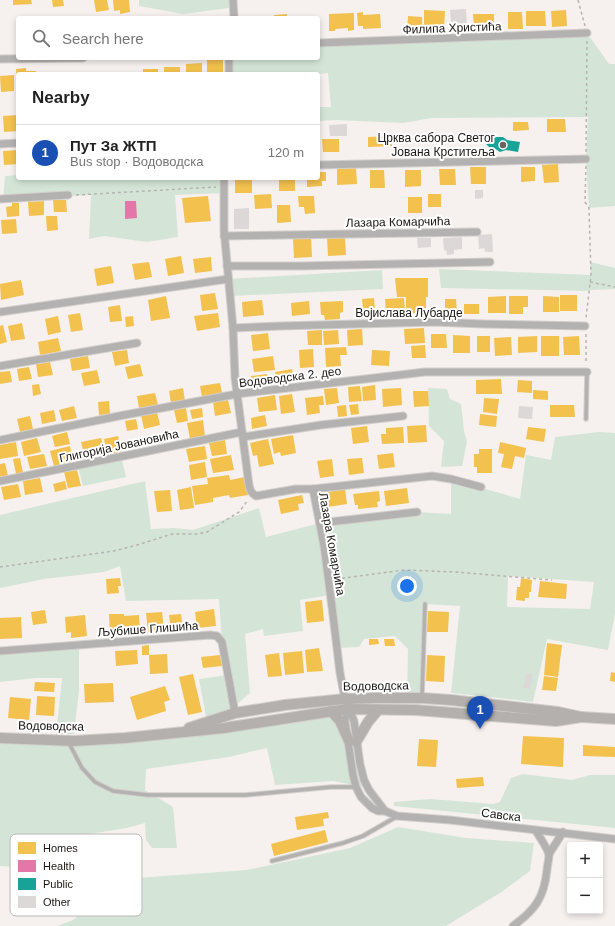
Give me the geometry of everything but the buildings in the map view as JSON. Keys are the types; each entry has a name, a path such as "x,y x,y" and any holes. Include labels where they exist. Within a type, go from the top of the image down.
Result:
{"main road":[{"name":"Водоводска","path":"174,733 235,713 285,705 345,699 422,698 558,712 581,717 615,719"},
{"name":"Водоводска","path":"0,738 68,740 125,738 224,728 331,711 348,710 416,710 556,721 581,717"},
{"path":"331,711 340,721 352,742 378,710"}],"street":[{"path":"233,0 234,16"},
{"name":"Филипа Христића","path":"320,43 587,33"},
{"path":"0,59 16,59"},
{"path":"229,60 229,72"},
{"path":"0,144 16,143"},
{"path":"320,165 586,159"},
{"path":"224,180 224,236 233,328 234,366 249,485 250,491 253,494"},
{"path":"0,199 68,195"},
{"name":"Лазара Комарчића","path":"224,236 477,232"},
{"path":"227,266 490,262"},
{"path":"0,312 228,279"},
{"name":"Војислава Лубарде","path":"233,328 434,322 585,326"},
{"path":"0,366 137,343"},
{"name":"Водоводска 2. део","path":"0,440 237,394 425,372 586,372"},
{"name":"Глигорија Јовановића","path":"0,481 242,434 403,416"},
{"path":"313,489 432,476 451,478 481,487"},
{"name":"Лазара Комарчића","path":"253,494 256,496 296,489 313,489 320,523 340,673 345,699"},
{"path":"320,523 417,512"},
{"name":"Љубише Глишића","path":"0,651 210,635 217,636 222,642 235,713"},
{"name":"Савска","path":"345,699 348,710 345,721 364,780 369,790 385,811"},
{"name":"Савска","path":"352,742 351,763 356,786 361,797 372,808 378,811 385,811 397,816 450,820 615,839"},
{"path":"536,831 549,854"},
{"path":"513,926 526,917 535,907 546,880 549,854 563,832"}],"lane":[{"path":"586,372 586,419"},
{"path":"422,698 425,604"},
{"path":"68,740 82,768 95,782 113,791 148,795 245,795 356,786"},
{"path":"272,861 343,843 363,836 397,816"}],"path":[{"path":"578,0 587,33 585,202 589,208 591,275 585,326 586,372"},
{"path":"68,195 113,194 224,187"},
{"path":"590,282 615,287"},
{"path":"0,568 114,550 137,545 172,534 197,534 207,532 239,512 253,494"},
{"path":"328,580 404,570 456,572 552,580"}],"green space":[{"path":"139,0 229,0 229,8 183,14 139,6"},
{"path":"587,33 609,64 615,64 615,206 589,208 586,159 588,117 432,118 403,123 335,120 320,121 320,107 331,107 328,73 229,72 229,60 320,60 320,43"},
{"path":"16,175 16,180 224,180 224,193 175,195 178,237 147,242 104,236 89,239 91,195 3,199 5,176"},
{"path":"590,262 615,268 615,289 589,291 441,288 439,269 591,275"},
{"path":"382,270 383,289 230,296 228,279"},
{"path":"428,388 447,389 450,399 461,404 464,431 467,442 462,466 441,467 444,441 429,426"},
{"path":"599,432 615,433 615,614 608,650 547,639 533,702 451,693 460,606 425,604 422,698 407,698 408,649 395,636 364,639 359,647 337,648 330,595 300,600 303,631 264,636 263,629 245,634 250,693 234,707 235,713 207,722 199,679 228,675 222,642 219,599 126,601 120,566 104,572 44,579 0,588 0,515 145,481 151,529 175,528 193,530 259,508 266,537 320,523 417,512 451,514 451,479 520,499 526,455 551,460 555,437","holes":["508,576 594,582 590,609 507,607"]},
{"path":"121,456 126,477 83,486 78,466"},
{"path":"79,645 79,690 74,734 56,735 62,678 36,678 0,682 0,651"},
{"path":"331,711 340,721 356,752 363,787 333,781 275,785 267,748 229,757 146,769 145,790 173,807 177,848 152,848 146,840 145,823 127,828 90,834 10,834 10,866 0,866 0,738 74,741"},
{"path":"523,774 572,780 590,775 615,775 615,828 394,806 394,802 430,799 493,804 500,802 511,778"},
{"path":"398,827 466,838 534,843 530,871 503,891 446,926 57,926 73,920 78,916 142,916 142,878 247,870 350,848"}],"place":[{"name":"Црква сабора Светог Јована Крститеља","path":"503,145"},
{"name":"Пут За ЖТП","path":"480,729"}]}
